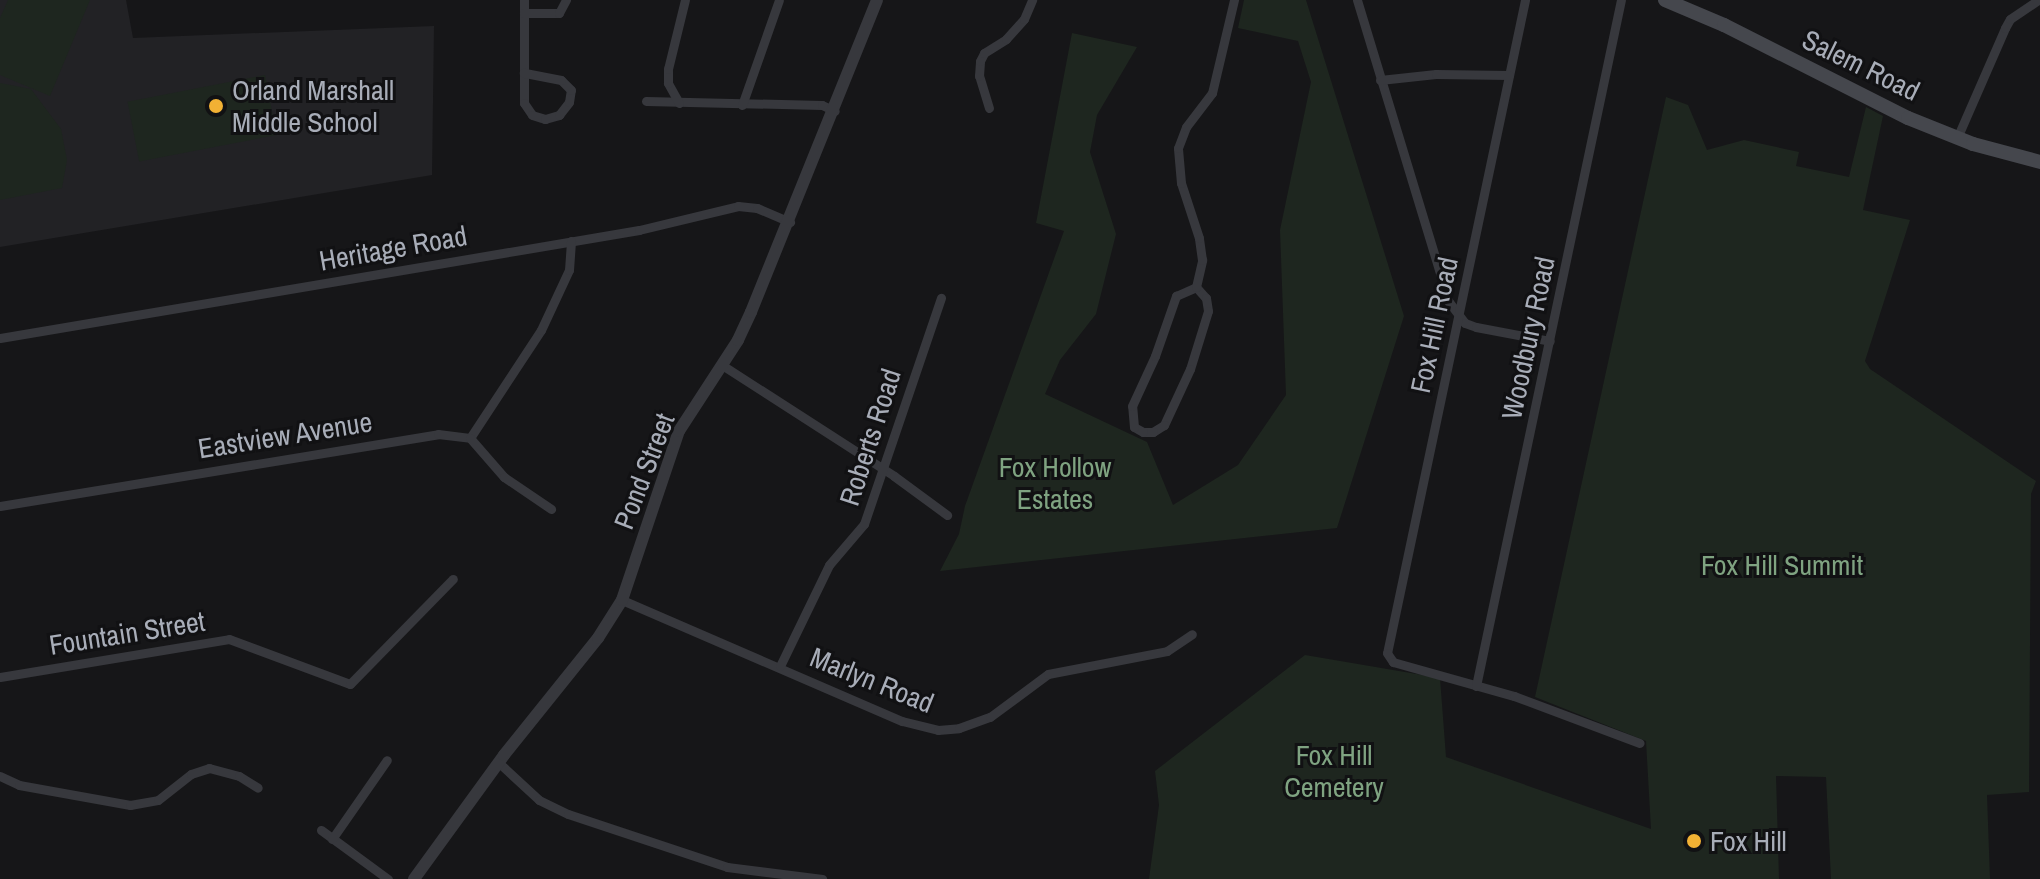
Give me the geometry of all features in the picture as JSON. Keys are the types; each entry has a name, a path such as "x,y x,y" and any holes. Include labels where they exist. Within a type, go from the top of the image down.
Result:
{"main road":[{"name":"Salem Road","path":"1665,0 1957,138 2040,162"}],"street":[{"path":"524,0 524,13 524,73 524,103 532,115 545,119 559,115 569,102 571,90 561,80 524,73"},
{"path":"524,13 559,13 566,0"},
{"path":"679,103 668,83 668,69 685,0"},
{"path":"742,105 779,0"},
{"name":"Pond Street","path":"414,879 498,762 589,650 622,600 679,431 722,365 751,312 835,111 877,0"},
{"path":"989,108 979,76 980,61 984,53 1006,39 1024,19 1032,0"},
{"path":"1196,287 1202,260 1199,238 1181,183 1178,148 1186,127 1215,83 1234,0"},
{"path":"1357,0 1449,302 1465,323 1485,330 1550,341"},
{"name":"Fox Hill Road","path":"1476,686 1390,659 1387,653 1525,0"},
{"name":"Woodbury Road","path":"1476,686 1621,0"},
{"path":"1957,138 2010,19 2038,0"},
{"path":"1380,80 1436,74 1509,75"},
{"path":"646,101 822,105 835,111"},
{"name":"Heritage Road","path":"0,338 639,230 738,206 757,208 790,222"},
{"path":"551,509 504,477 470,438 541,330 569,270 571,241"},
{"path":"1196,287 1206,298 1208,311 1190,369 1164,425 1153,432 1143,432 1134,427 1132,406 1155,356 1169,308 1184,289 1196,287"},
{"name":"Roberts Road","path":"780,666 829,565 864,524 941,298"},
{"path":"722,365 884,469 947,515"},
{"name":"Eastview Avenue","path":"0,506 385,441 438,434 470,438"},
{"name":"Fountain Street","path":"0,677 229,639 350,684 453,579"},
{"name":"Marlyn Road","path":"622,600 902,721 946,730 990,717 1048,674 1167,651 1192,634"},
{"path":"1476,686 1587,721 1640,743"},
{"path":"332,839 387,760"},
{"path":"498,762 534,796 568,814 727,867 822,879"},
{"path":"0,776 19,785 130,805 158,800 191,774 209,768 239,776 258,788"},
{"path":"321,830 388,879"}],"shaded area":[{"name":"Orland Marshall Middle School","path":"0,0 126,0 133,38 434,26 432,175 0,247"}],"green space":[{"path":"8,0 90,0 50,96 0,75 0,18"},
{"name":"Fox Hollow Estates","path":"1244,0 1306,0 1404,316 1337,528 940,571 959,534 965,506 1064,231 1036,223 1072,33 1137,47 1097,115 1090,152 1116,234 1096,314 1060,360 1045,394 1147,442 1173,505 1238,465 1286,395 1280,230 1311,82 1298,41 1238,28"},
{"path":"265,75 277,135 139,162 128,102"},
{"path":"0,83 31,89 61,129 67,160 62,188 0,200"},
{"name":"Fox Hill Summit","path":"1666,97 1688,105 1707,150 1744,140 1799,152 1796,166 1849,177 1866,107 1883,116 1863,210 1910,220 1865,361 1870,369 2036,481 2031,494 2029,792 1987,795 1990,879 1831,879 1826,777 1776,776 1779,879 1149,879 1159,805 1155,771 1305,655 1440,678 1446,757 1651,829 1646,741 1535,697"}],"place":[{"name":"Orland Marshall Middle School","path":"216,106"},
{"name":"Fox Hill","path":"1694,841"}],"park label":[{"name":"Fox Hill Cemetery","path":"1334,771"}]}
